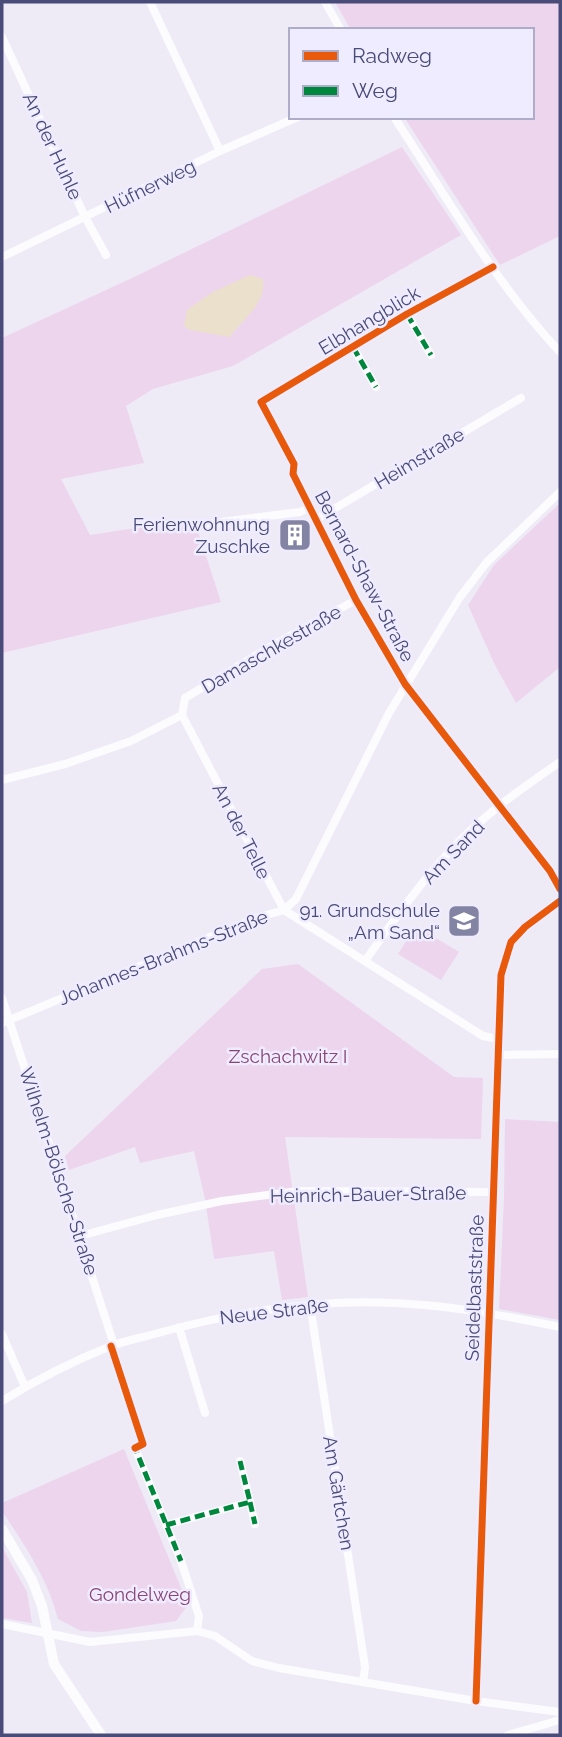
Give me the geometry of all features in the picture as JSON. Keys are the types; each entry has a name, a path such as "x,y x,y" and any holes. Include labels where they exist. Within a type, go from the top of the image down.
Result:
{"street":[{"path":"150,2 220,152"},
{"path":"325,2 340,28"},
{"name":"An der Huhle","path":"2,37 85,217 106,255"},
{"name":"Hüfnerweg","path":"2,257 294,119"},
{"path":"395,119 493,267 560,352"},
{"name":"Elbhangblick","path":"261,402 407,314 493,267"},
{"name":"Elbhangblick","path":"407,314 431,355"},
{"name":"Elbhangblick","path":"353,347 376,387"},
{"name":"Heimstraße","path":"317,519 521,398"},
{"name":"Bernard-Shaw-Straße","path":"261,402 294,464 293,474 356,600 405,684 550,871 560,888"},
{"name":"Johannes-Brahms-Straße","path":"6,1021 256,918 284,910 296,899 405,684 460,597 476,574 560,492"},
{"path":"205,524 300,512 310,507"},
{"name":"Damaschkestraße","path":"2,780 65,764 131,741 182,715 185,698 275,644 356,600"},
{"name":"An der Telle","path":"182,715 284,910"},
{"name":"Am Sand","path":"365,961 412,895 453,848 520,789 560,762"},
{"name":"Seidelbaststraße","path":"476,1701 501,975 511,942 525,927 560,901"},
{"path":"284,910 483,1036 499,1039"},
{"name":"Wilhelm-Bölsche-Straße","path":"2,998 6,1021 80,1236 114,1345"},
{"path":"499,1055 560,1055"},
{"name":"Heinrich-Bauer-Straße","path":"80,1236 222,1201 298,1191 493,1192"},
{"name":"Neue Straße","path":"2,1401 25,1387 114,1345 235,1313 310,1304 364,1302 424,1305 560,1327"},
{"name":"Am Gärtchen","path":"310,1304 365,1667 363,1682"},
{"path":"179,1327 205,1413"},
{"path":"2,1334 25,1387"},
{"path":"135,1448 199,1616 197,1631"},
{"path":"240,1461 255,1524"},
{"path":"166,1525 250,1502"},
{"path":"2,1529 32,1580 42,1606 54,1664 101,1735"},
{"path":"2,1624 90,1642 197,1631 215,1636 252,1661 279,1668 476,1701 560,1712"},
{"path":"509,1735 560,1720"}],"green space":[{"path":"335,2 560,2 560,236 500,265 405,119 534,119 534,28 350,28"},
{"path":"402,147 461,235 233,366 153,389 126,406 144,463 61,479 90,535 194,519 221,602 2,653 2,338"},
{"path":"560,503 560,667 516,703 495,665 468,605 494,565"},
{"path":"416,926 459,952 441,980 398,954"},
{"name":"Zschachwitz I","path":"298,964 454,1077 483,1078 481,1139 285,1137 308,1297 282,1300 274,1251 214,1259 194,1151 140,1163 135,1147 69,1170 65,1156 262,969"},
{"path":"505,1119 560,1122 560,1320 499,1309"},
{"name":"Gondelweg","path":"124,1449 188,1605 176,1621 103,1632 81,1631 58,1619 42,1576 2,1511 2,1503"},
{"path":"2,1547 27,1592 32,1623 2,1618"}],"shaded area":[{"path":"250,275 263,279 261,296 230,337 190,330 184,326 187,310 213,292"}],"marked path":[{"path":"407,314 431,355"},
{"path":"353,347 376,387"},
{"path":"139,1446 135,1448 181,1561"},
{"path":"166,1525 250,1502 240,1461"},
{"path":"250,1502 255,1524"}],"cycle path":[{"path":"493,267 407,314 261,402 294,464 293,474 356,600 405,684 550,871 560,889"},
{"path":"476,1701 501,975 511,942 525,927 560,901"},
{"path":"111,1346 143,1444 135,1448"}],"place":[{"name":"Ferienwohnung Zuschke","path":"295,535"},
{"name":"91. Grundschule „Am Sand“","path":"464,921"}]}
